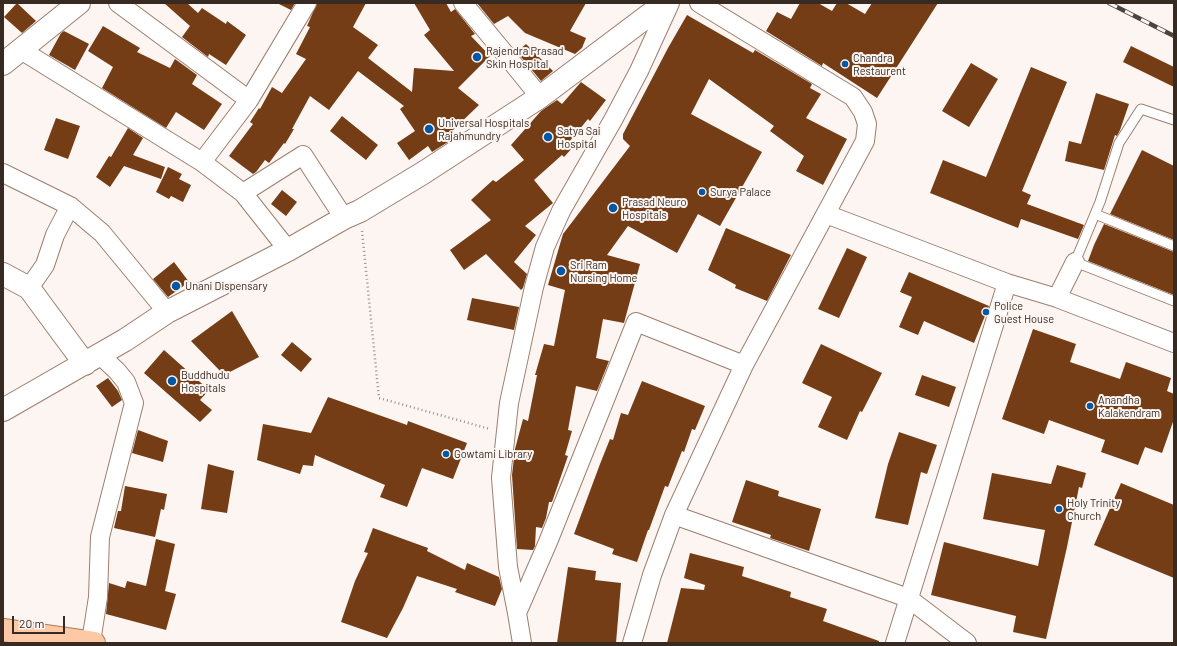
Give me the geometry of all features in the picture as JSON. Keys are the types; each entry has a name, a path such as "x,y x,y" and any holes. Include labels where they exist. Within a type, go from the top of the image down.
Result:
{"main road":[{"path":"3,630 92,643"}],"street":[{"path":"3,64 79,3"},
{"path":"118,3 249,100"},
{"path":"202,162 249,100 307,3"},
{"path":"463,3 540,97"},
{"path":"3,410 125,340 167,312 288,250 423,173 540,97 665,3"},
{"path":"522,643 508,567 501,478 509,403 534,287 545,247 561,211 639,71 670,3"},
{"path":"632,643 652,575 674,515 744,365 865,141 867,124 863,112 853,97 699,3"},
{"path":"21,50 202,162 243,193 288,250"},
{"path":"243,193 303,155 352,214"},
{"path":"3,173 70,206 102,233 167,312"},
{"path":"29,288 45,265 55,235 70,206"},
{"path":"826,214 1007,282 1057,298 1174,343"},
{"path":"1057,298 1075,262"},
{"path":"3,274 29,288 92,359 117,371 126,382 134,403 100,538 98,597 92,643"},
{"path":"895,643 1007,282"},
{"path":"517,613 548,542 636,322 744,365"},
{"path":"674,515 908,598 967,643"}],"lane":[{"path":"1174,120 1141,109 1119,143 1095,214 1075,262 1174,301"},
{"path":"1095,214 1174,246"}],"path":[{"path":"352,214 379,398 506,434"}],"building":[{"path":"17,3 36,21 22,33 4,17"},
{"path":"164,3 187,3 198,13 202,8 226,24 227,21 246,35 226,65 209,54 208,57 182,37 190,26"},
{"path":"277,3 295,3 291,10"},
{"path":"317,3 366,3 353,27 378,45 368,58 412,92 414,68 454,71 424,35 430,30 414,3 446,3 451,12 455,9 475,34 471,36 490,56 458,88 479,105 452,131 456,137 432,152 428,146 409,160 397,143 415,131 400,109 404,106 358,71 329,110 310,96 285,144 284,143 269,163 265,160 253,174 229,156 253,124 250,122 259,108 260,109 272,87 282,93 306,59 296,54 310,27 307,26"},
{"path":"477,3 586,3 570,31 586,38 582,48 575,54 525,33 508,16 494,24"},
{"path":"800,3 818,3 832,11 837,3 846,3 865,14 872,3 938,3 877,98 823,63 822,66 766,31 777,12 791,19"},
{"path":"687,15 753,53 755,50 812,84 810,88 821,94 806,118 847,139 823,185 796,171 804,156 770,131 774,126 709,79 691,114 762,152 720,226 698,214 677,253 628,226 607,255 640,264 624,323 603,319 596,358 609,361 597,391 576,386 568,430 572,431 565,455 568,456 552,502 549,502 546,518 542,528 536,527 535,546 533,550 517,549 512,475 515,449 523,419 528,421 537,375 535,375 544,344 554,346 565,290 548,285 563,234 630,146 623,139 623,134"},
{"path":"103,26 140,48 137,52 170,68 175,59 197,75 192,84 222,104 204,130 176,112 166,128 102,88 113,67 88,51"},
{"path":"64,31 89,44 75,70 49,55 61,33"},
{"path":"526,44 553,71 541,81 517,52"},
{"path":"1131,46 1174,67 1174,87 1123,62"},
{"path":"971,63 998,79 969,127 942,111"},
{"path":"1031,67 1067,82 1022,191 1031,195 1027,204 1084,225 1078,239 1021,219 1018,228 930,193 943,160 986,177"},
{"path":"581,82 606,100 590,121 588,119 569,142 574,146 564,157 562,155 534,180 553,203 525,226 536,235 514,262 527,274 523,288 521,290 486,254 464,270 450,250 491,220 471,200 493,180 496,182 524,160 511,145 541,111 557,100 562,104"},
{"path":"1096,93 1129,104 1120,130 1117,136 1115,135 1104,170 1065,161 1069,141 1081,144"},
{"path":"342,116 378,145 366,160 330,131"},
{"path":"56,118 80,126 68,159 44,150"},
{"path":"128,128 143,138 133,155 165,167 161,179 124,166 110,187 96,177 109,156 111,157"},
{"path":"1142,150 1174,166 1174,240 1110,214"},
{"path":"168,167 182,174 179,179 191,185 183,202 171,196 169,199 156,192"},
{"path":"282,190 297,202 286,216 271,204"},
{"path":"1104,224 1174,252 1174,295 1088,261"},
{"path":"726,228 791,255 767,301 735,288 736,285 708,270"},
{"path":"847,248 867,257 839,318 818,309"},
{"path":"174,262 189,282 168,297 153,279"},
{"path":"909,272 989,306 974,343 924,321 918,335 899,327 912,297 900,292"},
{"path":"472,298 519,307 514,330 467,320"},
{"path":"232,311 259,357 224,375 191,341"},
{"name":"Anandha Kalakendram","path":"1033,329 1076,344 1070,362 1120,379 1126,362 1171,378 1167,391 1174,394 1174,419 1162,453 1145,447 1138,465 1101,452 1105,440 1049,420 1044,434 1002,419"},
{"path":"292,342 312,359 301,372 281,355"},
{"path":"821,344 882,373 862,412 860,411 847,440 818,427 832,397 802,383"},
{"path":"164,350 209,390 200,400 212,410 200,422 144,373"},
{"path":"922,375 956,387 949,407 915,395"},
{"path":"108,378 118,391 122,400 112,407 96,386"},
{"path":"642,381 705,406 695,430 692,429 684,452 682,451 668,487 665,486 637,562 612,554 614,549 574,534 610,439 613,440 621,413 628,415"},
{"path":"328,397 407,425 408,421 467,443 453,479 422,468 407,507 380,497 385,485 315,455 313,466 303,465 300,474 257,460 263,424 311,433"},
{"path":"138,430 168,441 163,462 132,453"},
{"path":"899,432 937,445 927,474 921,472 908,525 875,518 888,464"},
{"path":"208,464 234,471 227,513 201,509"},
{"path":"1057,465 1086,473 1082,488 1079,487 1046,639 1013,632 1016,616 931,595 944,542 1038,566 1045,530 983,519 992,473 1051,484"},
{"path":"746,480 779,491 778,496 821,509 809,551 770,538 771,535 732,522"},
{"path":"1121,483 1174,505 1174,578 1094,545"},
{"path":"125,486 167,494 164,510 161,509 155,537 114,528 118,511 121,511"},
{"path":"373,528 428,548 427,551 465,570 467,563 499,577 502,589 495,606 455,592 457,589 417,576 403,608 387,638 341,622 355,581 368,553 364,552"},
{"path":"156,539 175,544 165,591 176,594 166,630 106,614 109,583 125,588 127,581 146,586"},
{"path":"690,553 744,567 742,576 791,592 790,597 827,609 823,621 879,641 879,643 667,643 681,588 704,590 705,585 684,578"},
{"path":"568,567 596,571 595,580 621,583 616,643 557,643"}],"railway":[{"path":"1109,3 1174,36"}],"place":[{"name":"Rajendra Prasad Skin Hospital","path":"477,57"},
{"name":"Chandra Restaurent","path":"845,64"},
{"name":"Universal Hospitals Rajahmundry","path":"429,129"},
{"name":"Satya Sai Hospital","path":"548,137"},
{"name":"Surya Palace","path":"702,192"},
{"name":"Prasad Neuro Hospitals","path":"613,208"},
{"name":"Sri Ram Nursing Home","path":"561,271"},
{"name":"Unani Dispensary","path":"176,286"},
{"name":"Police Guest House","path":"986,312"},
{"name":"Buddhudu Hospitals","path":"172,381"},
{"name":"Anandha Kalakendram","path":"1090,406"},
{"name":"Gowtami Library","path":"446,454"},
{"name":"Holy Trinity Church","path":"1059,509"}]}
